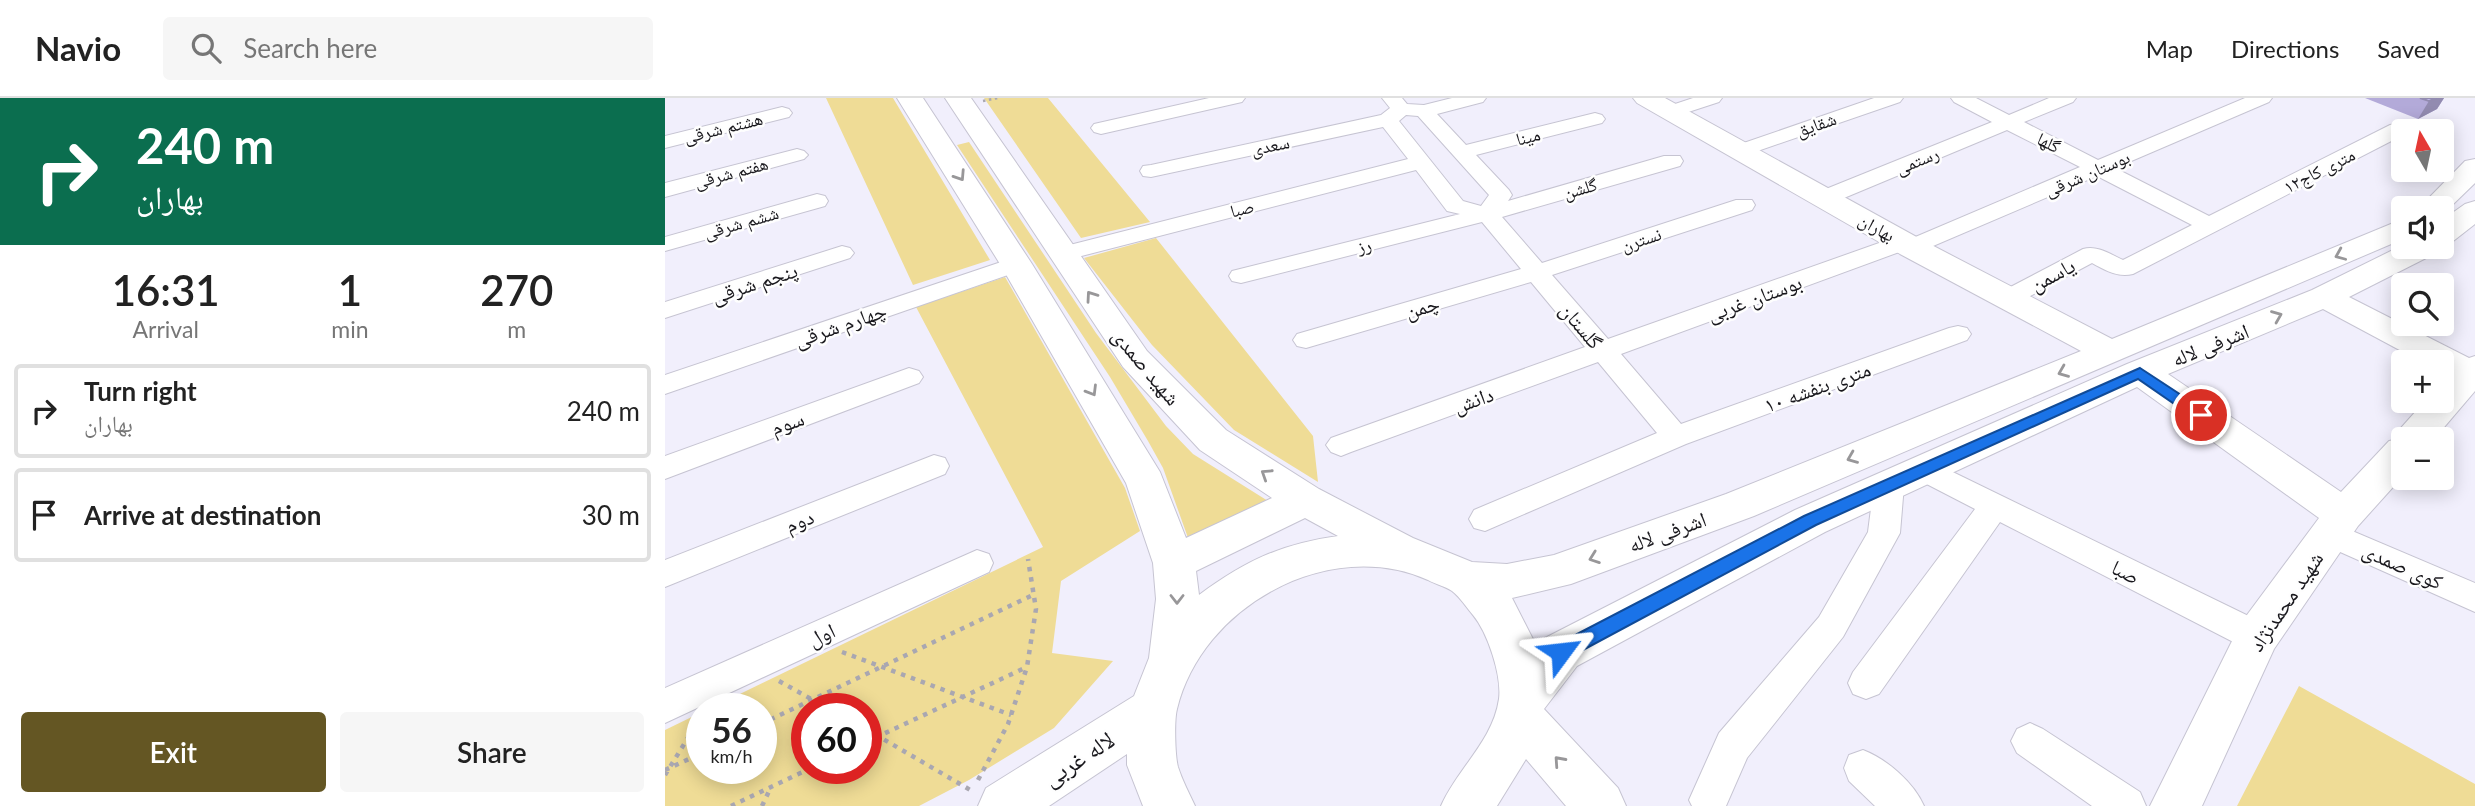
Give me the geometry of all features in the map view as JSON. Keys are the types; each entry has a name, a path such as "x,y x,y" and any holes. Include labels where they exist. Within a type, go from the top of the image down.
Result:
{"main road":[{"path":"910,98 1016,264 1146,482 1174,563 1178,600 1172,658 1152,710 1152,765 1169,806"},
{"name":"شهید صمدی","path":"958,98 1135,359 1213,440 1305,500 1411,554"},
{"name":"بهاران","path":"1658,105 1908,245 2125,362 2338,524"},
{"path":"937,140 979,129"},
{"path":"2445,196 2475,167"},
{"path":"2454,226 2475,210"},
{"name":"اشرفی لاله","path":"1520,707 1549,664 1570,647 1810,521 1926,470 2125,362 2391,234"},
{"name":"اشرفی لاله","path":"1468,579 1507,582 1556,572 2125,362 2324,297 2399,259"},
{"path":"2324,297 2472,378 2425,427"},
{"name":"شهید محمدنژاد","path":"2176,806 2257,637 2338,524 2391,464"},
{"path":"1174,563 1305,500"},
{"path":"1172,658 1208,613 1254,579 1305,557 1360,549 1411,554 1468,579 1497,612 1515,648 1520,707 1504,753 1470,806"},
{"path":"1520,707 1600,806"},
{"name":"لاله غربی","path":"982,798 1152,710"}],"street":[{"path":"1101,128 1235,98"},
{"path":"1394,109 1424,111 1476,98"},
{"path":"1658,105 1712,98"},
{"name":"شقایق","path":"1739,151 1893,98"},
{"name":"گلها","path":"1961,98 2211,226"},
{"name":"رستمی","path":"1824,198 2066,98"},
{"name":"بوستان شرقی","path":"1908,245 2262,98"},
{"path":"1394,109 1422,162 1455,206 1487,214 1501,195 1424,111"},
{"name":"سعدی","path":"1151,171 1394,109"},
{"name":"هشتم شرقی","path":"665,142 782,113"},
{"name":"مینا","path":"1462,152 1595,119"},
{"name":"۱۲متری کاج","path":"2211,226 2391,132"},
{"name":"هفتم شرقی","path":"665,190 797,155"},
{"name":"صبا","path":"1062,254 1422,162"},
{"name":"گلشن","path":"1487,214 1672,162"},
{"name":"ششم شرقی","path":"665,244 817,201"},
{"name":"نسترن","path":"1538,272 1744,205"},
{"name":"گلستان","path":"1487,214 1676,437"},
{"name":"رز","path":"1241,276 1487,214"},
{"name":"یاسمن","path":"2008,298 2091,254 2123,269 2211,226"},
{"name":"بوستان غربی","path":"1605,352 1908,245"},
{"name":"پنجم شرقی","path":"665,310 842,253"},
{"name":"چهارم شرقی","path":"665,384 1016,264"},
{"name":"چمن","path":"1306,340 1538,272"},
{"name":"۱۰ متری بنفشه","path":"1485,519 1676,437 1958,334"},
{"name":"دانش","path":"1341,445 1605,352"},
{"name":"سوم","path":"665,468 909,377"},
{"name":"دوم","path":"665,574 934,466"},
{"name":"صبا","path":"1926,470 2257,637"},
{"path":"1709,800 1733,746 1831,627 1884,533 1889,485"},
{"path":"1866,683 1995,505"},
{"name":"کوی صمدی","path":"2338,524 2475,598"},
{"name":"اول","path":"665,706 977,563"},
{"path":"2030,741 2126,806"},
{"path":"1863,768 1904,806"}],"path":[{"path":"882,738 982,798 1027,667 1035,609 1028,559"},
{"path":"828,693 1034,595"},
{"path":"810,639 880,668 1011,715"},
{"path":"753,665 801,693"},
{"path":"882,735 1027,667"},
{"path":"667,771 686,741"},
{"path":"667,771 686,761"},
{"path":"731,806 791,778"},
{"path":"762,806 770,788"}],"shaded area":[{"path":"826,98 893,98 990,260 913,285"},
{"path":"984,98 1048,98 1150,222 1081,238"},
{"path":"969,142 1096,333 1166,426 1193,454 1279,508 1192,549 1163,468 1110,377 957,145"},
{"path":"1156,238 1313,436 1318,482 1234,430 1152,345 1084,258"},
{"path":"1005,277 1125,488 1140,531 1061,581 1052,653 1113,661 1054,728 969,780 919,806 665,806 665,730 686,720 686,784 777,784 777,693 742,693 1043,547 916,307"},
{"path":"2299,686 2475,784 2475,806 2237,806"}],"route":[{"path":"1561,652 1810,521 2140,372 2201,415"}]}
